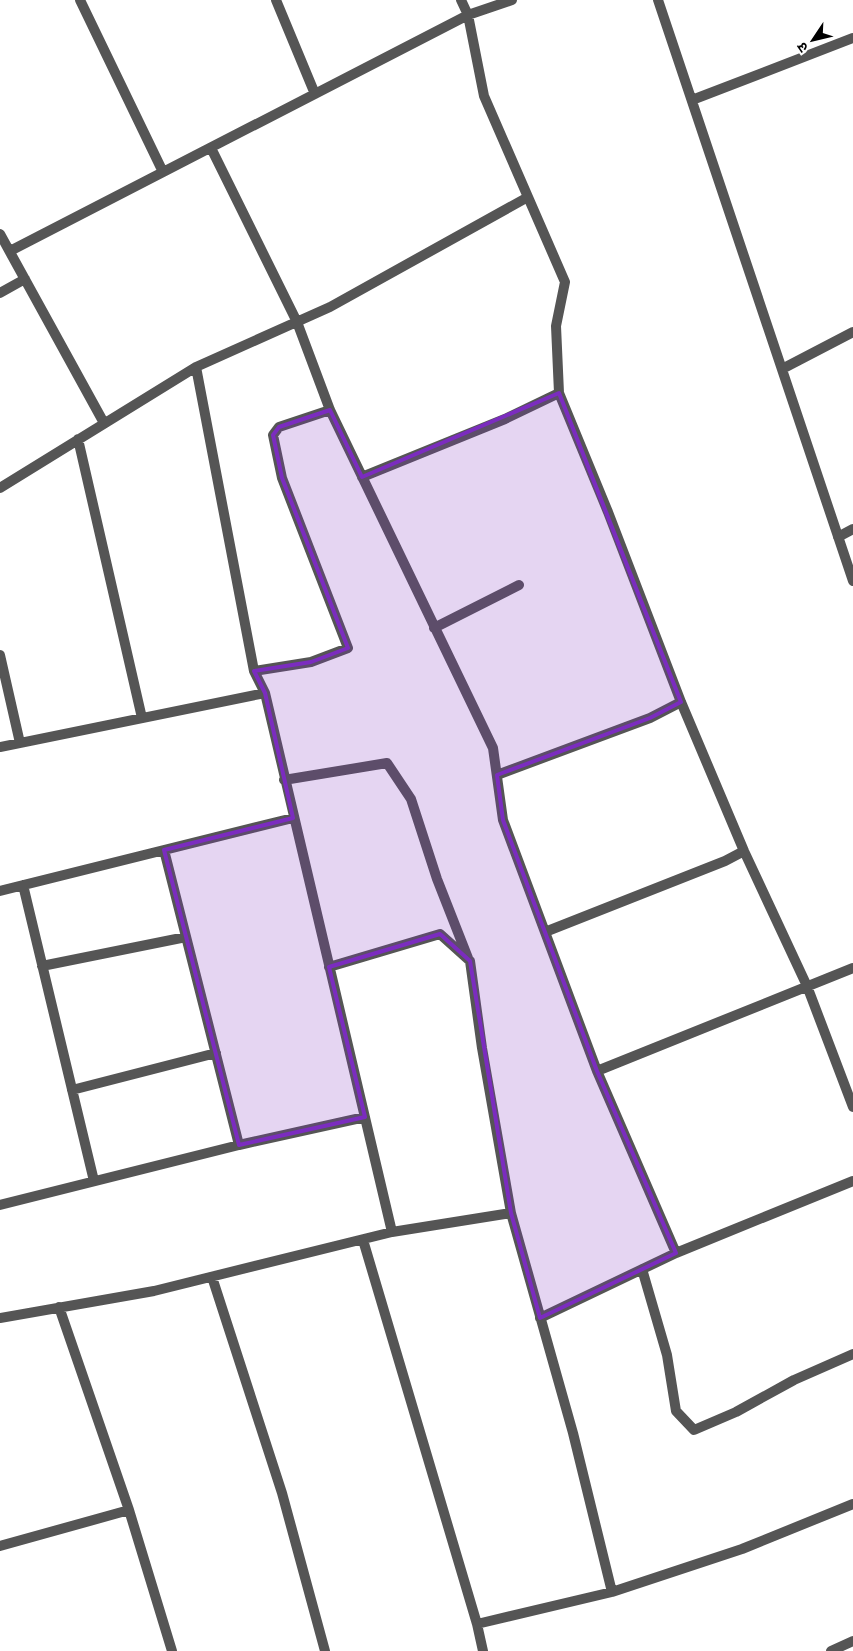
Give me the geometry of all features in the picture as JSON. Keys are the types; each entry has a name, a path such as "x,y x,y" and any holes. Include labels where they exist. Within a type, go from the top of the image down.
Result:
{"street":[{"path":"80,0 163,172"},
{"path":"276,0 316,94"},
{"path":"461,0 468,15 484,96 565,282 556,326 559,393 608,512 681,702 744,851 807,986 853,1107"},
{"path":"10,251 468,15 512,0"},
{"path":"658,0 853,580"},
{"path":"692,100 853,38"},
{"path":"211,148 296,322 330,410 493,748 503,820 597,1071 676,1253"},
{"path":"0,488 196,367 330,307 528,197"},
{"path":"0,234 104,423"},
{"path":"0,293 25,278"},
{"path":"782,369 853,332"},
{"path":"196,367 254,670 265,693 328,967 392,1232"},
{"path":"362,477 505,419 559,393"},
{"path":"254,670 311,662 348,648 282,478 273,435 279,427 330,410"},
{"path":"78,439 142,718"},
{"path":"838,537 853,529"},
{"path":"434,628 519,586"},
{"path":"0,654 20,743"},
{"path":"0,747 265,693"},
{"path":"497,775 650,718 681,702"},
{"path":"284,780 388,763 411,798 436,879 470,961 482,1048 510,1213 573,1434 612,1592"},
{"path":"0,891 293,818"},
{"path":"164,850 239,1144"},
{"path":"545,932 725,861 744,851"},
{"path":"23,885 94,1181"},
{"path":"328,967 440,934 470,961"},
{"path":"42,966 186,937"},
{"path":"597,1071 853,968"},
{"path":"72,1090 216,1053"},
{"path":"0,1205 239,1144 365,1117"},
{"path":"540,1318 676,1253 853,1181"},
{"path":"0,1318 154,1291 392,1232 510,1213"},
{"path":"363,1240 477,1624 483,1651"},
{"path":"642,1269 667,1355 676,1411 694,1430 736,1412 794,1380 853,1354"},
{"path":"212,1277 282,1492 324,1651"},
{"path":"58,1307 129,1510 172,1651"},
{"path":"477,1624 612,1592 742,1549 853,1504"},
{"path":"0,1546 129,1510"},
{"path":"831,1651 853,1641"}],"highlighted area":[{"path":"559,393 681,702 650,718 497,775 503,820 597,1071 676,1253 540,1318 511,1213 470,961 440,934 329,967 365,1117 239,1145 164,850 293,818 265,693 254,671 311,662 348,648 282,478 273,435 279,427 330,410 362,477"}]}
